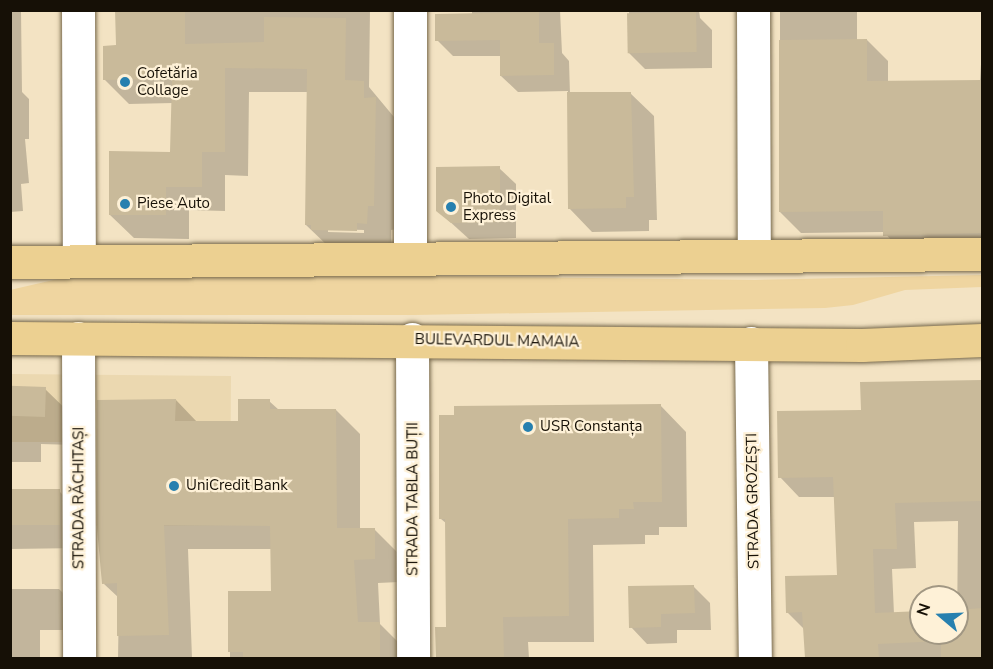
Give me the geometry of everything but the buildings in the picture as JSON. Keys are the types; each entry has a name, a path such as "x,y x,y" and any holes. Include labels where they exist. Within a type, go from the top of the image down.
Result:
{"main road":[{"path":"10,262 982,254"},
{"path":"862,345 897,334 982,322"},
{"name":"BULEVARDUL MAMAIA","path":"10,338 412,339 862,345 982,340"}],"street":[{"path":"78,10 79,261"},
{"path":"410,10 410,257"},
{"path":"753,10 754,255"},
{"name":"STRADA RĂCHITAȘI","path":"78,338 79,658"},
{"name":"STRADA TABLA BUȚII","path":"412,339 413,658"},
{"name":"STRADA GROZEȘTI","path":"750,343 755,658"}],"shaded area":[{"path":"88,272 755,280 982,275 982,287 905,290 853,305 825,308 414,315 11,315 10,290"},
{"path":"11,374 231,376 230,525 66,526 67,442 11,442"}],"place":[{"name":"Cofetăria Collage","path":"125,82"},
{"name":"Piese Auto","path":"125,204"},
{"name":"Photo Digital Express","path":"451,207"},
{"name":"USR Constanța","path":"528,427"},
{"name":"UniCredit Bank","path":"174,486"}]}
